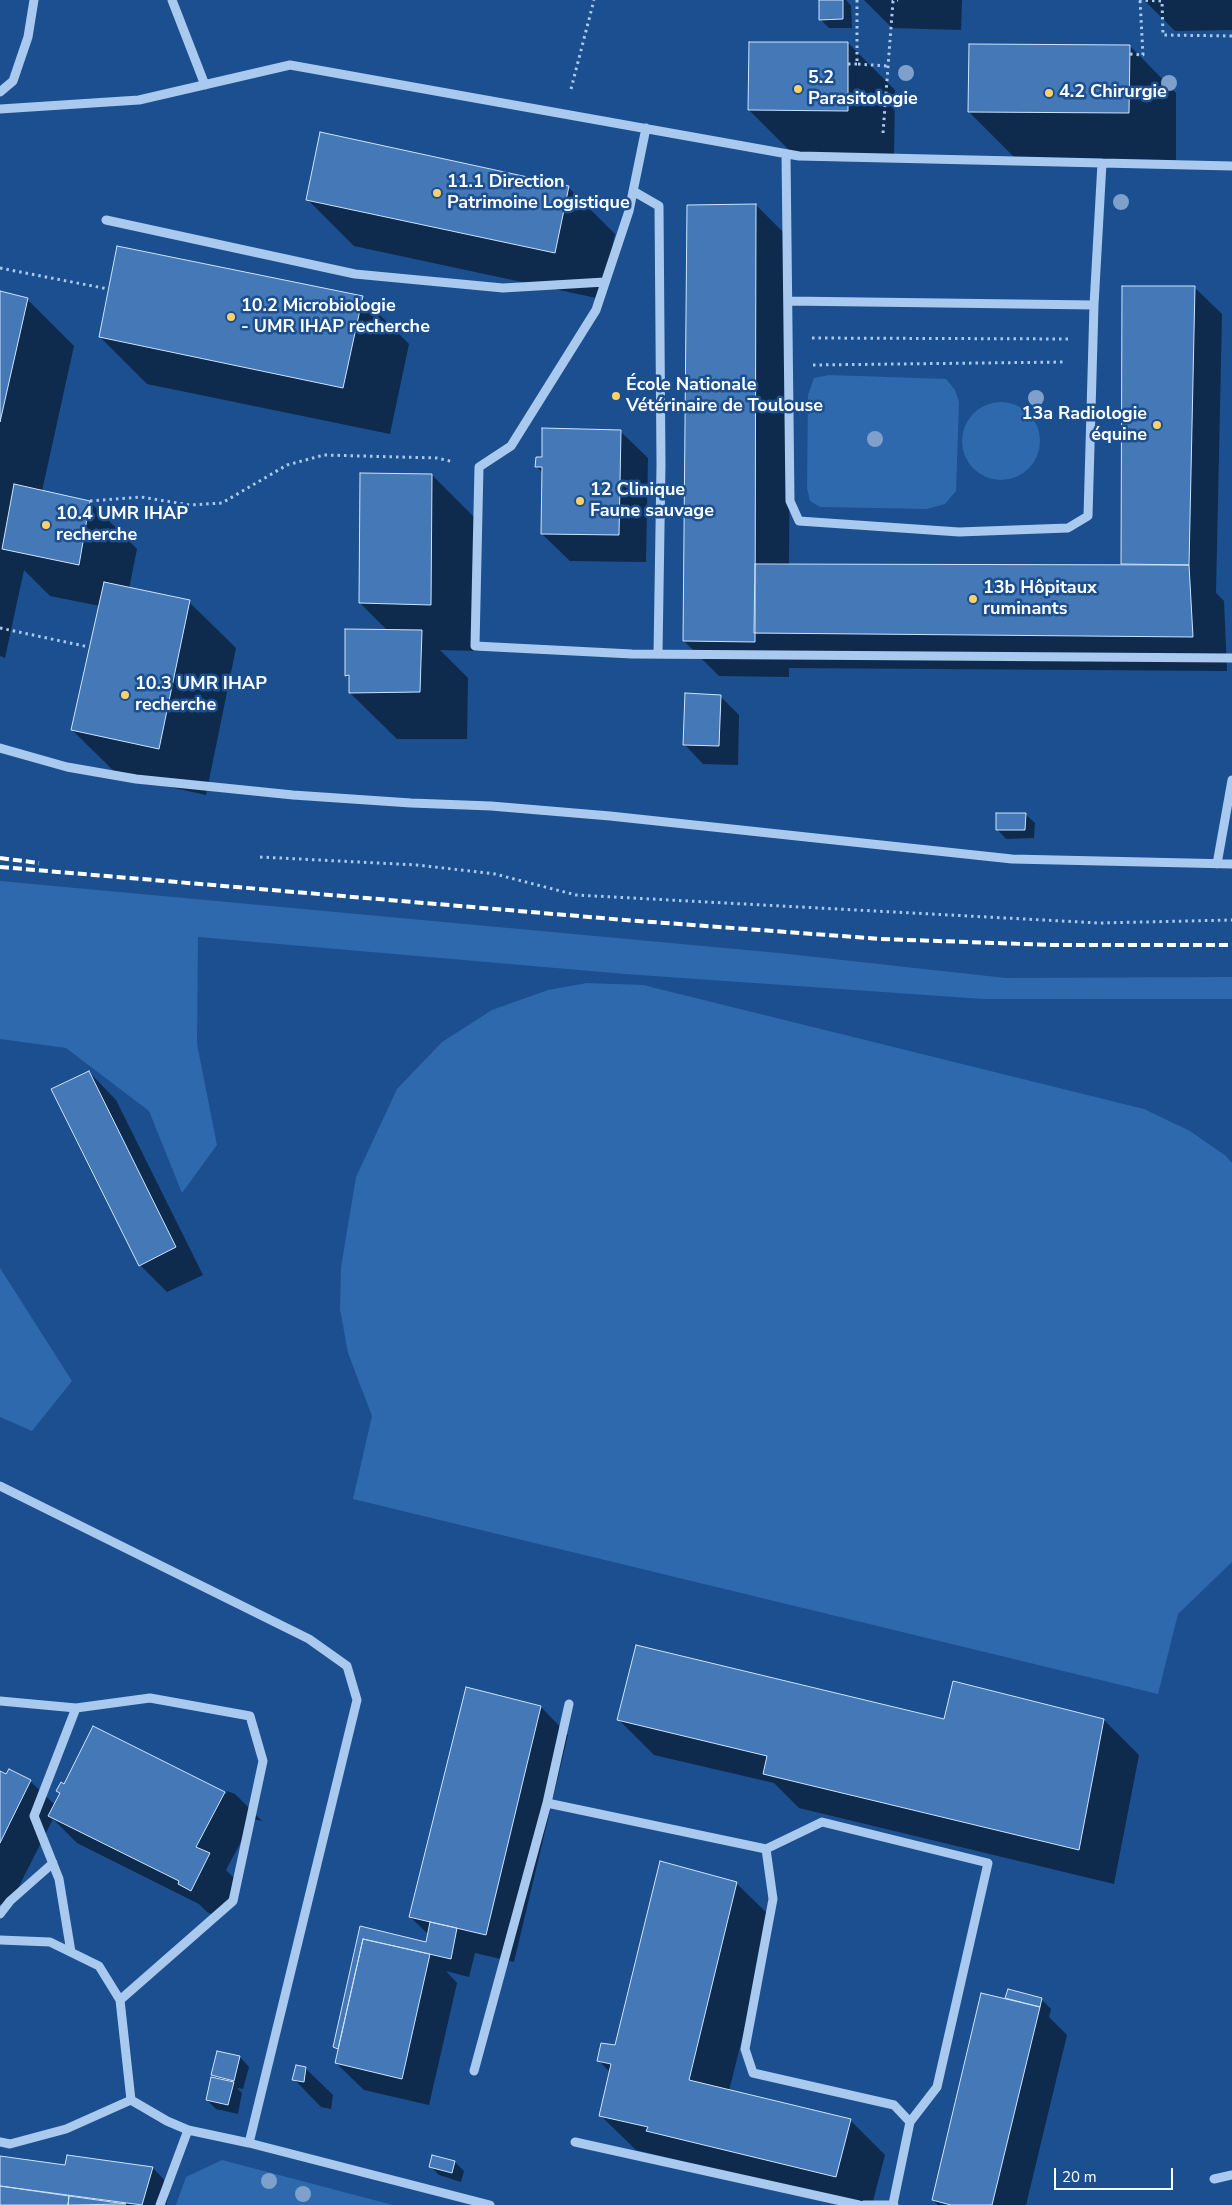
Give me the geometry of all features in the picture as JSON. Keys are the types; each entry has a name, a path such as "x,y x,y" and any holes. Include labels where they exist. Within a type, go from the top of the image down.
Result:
{"street":[{"path":"0,92 13,81 28,37 34,0"},
{"path":"172,0 205,85"},
{"path":"0,110 138,100 290,65 799,156 1232,166"},
{"path":"646,128 633,191 596,310 510,446 479,467 475,646 658,654 1232,658"},
{"path":"786,154 790,366 790,501 799,521 959,532 1068,528 1088,516 1094,305 1102,164"},
{"path":"633,191 659,206 661,464 658,654"},
{"path":"106,220 355,274 503,288 605,282"},
{"path":"788,301 1094,305"},
{"path":"0,748 67,767 136,778 293,794 491,806 610,816 1012,859 1232,864"},
{"path":"1217,864 1232,780"},
{"path":"0,1486 309,1639 347,1666 357,1700 249,2143"},
{"path":"0,1701 76,1708 150,1698 250,1716 263,1761 233,1901 120,2000"},
{"path":"474,2071 547,1803 569,1704"},
{"path":"71,1952 59,1879 34,1816 76,1708"},
{"path":"547,1803 766,1849 822,1822 988,1863 937,2087 910,2122 894,2204 864,2205"},
{"path":"766,1849 773,1898 745,2049 753,2073 894,2105 910,2122"},
{"path":"0,1914 10,1901 53,1863"},
{"path":"0,1940 50,1942 100,1966 120,2000 132,2100"},
{"path":"132,2100 167,2122 188,2130 249,2143 490,2205"},
{"path":"0,2142 10,2144 66,2129 132,2100"},
{"path":"160,2205 188,2130"},
{"path":"575,2142 859,2205"},
{"path":"1214,2179 1232,2175"}],"path":[{"path":"565,114 594,0"},
{"path":"857,0 857,64"},
{"path":"881,158 893,1 898,0"},
{"path":"1130,54 1142,55 1140,0 1162,1 1163,35 1232,36"},
{"path":"848,64 888,66"},
{"path":"0,268 108,289"},
{"path":"789,338 1094,339"},
{"path":"790,366 1093,362"},
{"path":"90,501 141,497 190,505 222,503 287,465 324,455 437,458 479,467"},
{"path":"0,628 89,647"},
{"path":"260,857 417,864 496,874 576,895 1099,923 1232,920"}],"shaded area":[{"path":"829,375 946,379 955,390 959,402 956,491 945,504 927,509 820,507 810,501 807,488 808,395 814,378"},
{"path":"993,402 1009,402 1023,408 1034,419 1040,433 1040,449 1034,463 1023,474 1009,480 993,480 979,474 968,463 962,449 962,433 968,419 979,408"},
{"path":"0,881 779,953 1006,978 1232,977 1232,999 983,999 625,974 198,937 197,1044 217,1145 182,1193 149,1111 66,1048 0,1039"},
{"path":"587,983 643,985 1144,1109 1190,1131 1226,1156 1232,1163 1232,1562 1178,1614 1158,1694 353,1499 372,1416 348,1353 340,1309 341,1267 356,1177 397,1089 442,1042 492,1010 548,990"},
{"path":"0,1268 72,1381 32,1431 0,1417"},
{"path":"222,2160 393,2205 176,2205 186,2177"}],"building":[{"path":"819,0 843,0 843,19 819,20"},
{"name":"5.2 Parasitologie","path":"749,42 848,42 848,111 748,110"},
{"name":"4.2 Chirurgie","path":"969,44 1130,45 1129,113 968,112"},
{"name":"11.1 Direction Patrimoine Logistique","path":"320,132 569,186 555,253 306,200"},
{"path":"756,204 755,642 683,641 687,205"},
{"name":"10.2 Microbiologie - UMR IHAP recherche","path":"117,246 363,296 343,388 99,337"},
{"name":"13a Radiologie équine","path":"1122,286 1195,286 1189,565 1121,564"},
{"path":"0,291 28,298 0,422"},
{"name":"12 Clinique Faune sauvage","path":"542,428 621,430 619,535 541,534 542,467 535,467 536,457 542,457"},
{"path":"360,473 432,474 431,605 359,603"},
{"name":"10.4 UMR IHAP recherche","path":"14,484 90,501 79,565 2,549"},
{"name":"13b Hôpitaux ruminants","path":"755,564 1189,565 1193,637 754,633"},
{"name":"10.3 UMR IHAP recherche","path":"104,582 190,600 159,749 71,730"},
{"path":"345,629 422,630 420,692 349,693 349,675 345,676"},
{"path":"685,693 721,695 719,746 683,745"},
{"path":"996,813 1026,813 1025,830 996,830"},
{"path":"89,1071 176,1247 139,1266 51,1089"},
{"path":"636,1645 944,1719 953,1681 1104,1719 1079,1850 763,1774 767,1756 617,1720"},
{"path":"466,1687 541,1706 486,1935 409,1917"},
{"path":"93,1726 225,1792 196,1847 210,1853 191,1891 178,1884 179,1881 48,1816 60,1793 56,1791 61,1782 64,1784"},
{"path":"9,1769 31,1780 0,1843 0,1771 6,1774"},
{"path":"660,1861 737,1882 689,2080 851,2119 836,2177 646,2131 648,2127 599,2116 611,2064 597,2061 601,2043 615,2045"},
{"path":"430,1922 457,1928 451,1959 363,1939 338,2049 333,2047 360,1926 426,1942"},
{"path":"363,1939 430,1954 402,2079 335,2063"},
{"path":"1008,1989 1042,1998 1040,2007 1005,1998"},
{"path":"981,1993 1040,2007 992,2205 951,2205 932,2200"},
{"path":"217,2051 240,2056 234,2081 211,2075"},
{"path":"296,2065 306,2067 304,2082 292,2080"},
{"path":"211,2077 234,2082 228,2105 206,2100"},
{"path":"67,2155 153,2167 142,2205 0,2186 0,2156 65,2165"},
{"path":"432,2155 455,2161 452,2173 429,2167"},
{"path":"0,2186 69,2196 68,2205 0,2205"},
{"path":"69,2196 126,2204 68,2205"}],"railway":[{"path":"0,858 39,863"},
{"path":"0,867 625,920 881,939 1052,945 1232,945"}],"place":[{"name":"5.2 Parasitologie","path":"798,89"},
{"name":"4.2 Chirurgie","path":"1049,93"},
{"name":"11.1 Direction Patrimoine Logistique","path":"437,193"},
{"name":"10.2 Microbiologie - UMR IHAP recherche","path":"231,317"},
{"name":"École Nationale Vétérinaire de Toulouse","path":"616,396"},
{"name":"13a Radiologie équine","path":"1157,425"},
{"name":"12 Clinique Faune sauvage","path":"580,501"},
{"name":"10.4 UMR IHAP recherche","path":"46,525"},
{"name":"13b Hôpitaux ruminants","path":"973,599"},
{"name":"10.3 UMR IHAP recherche","path":"125,695"}]}
